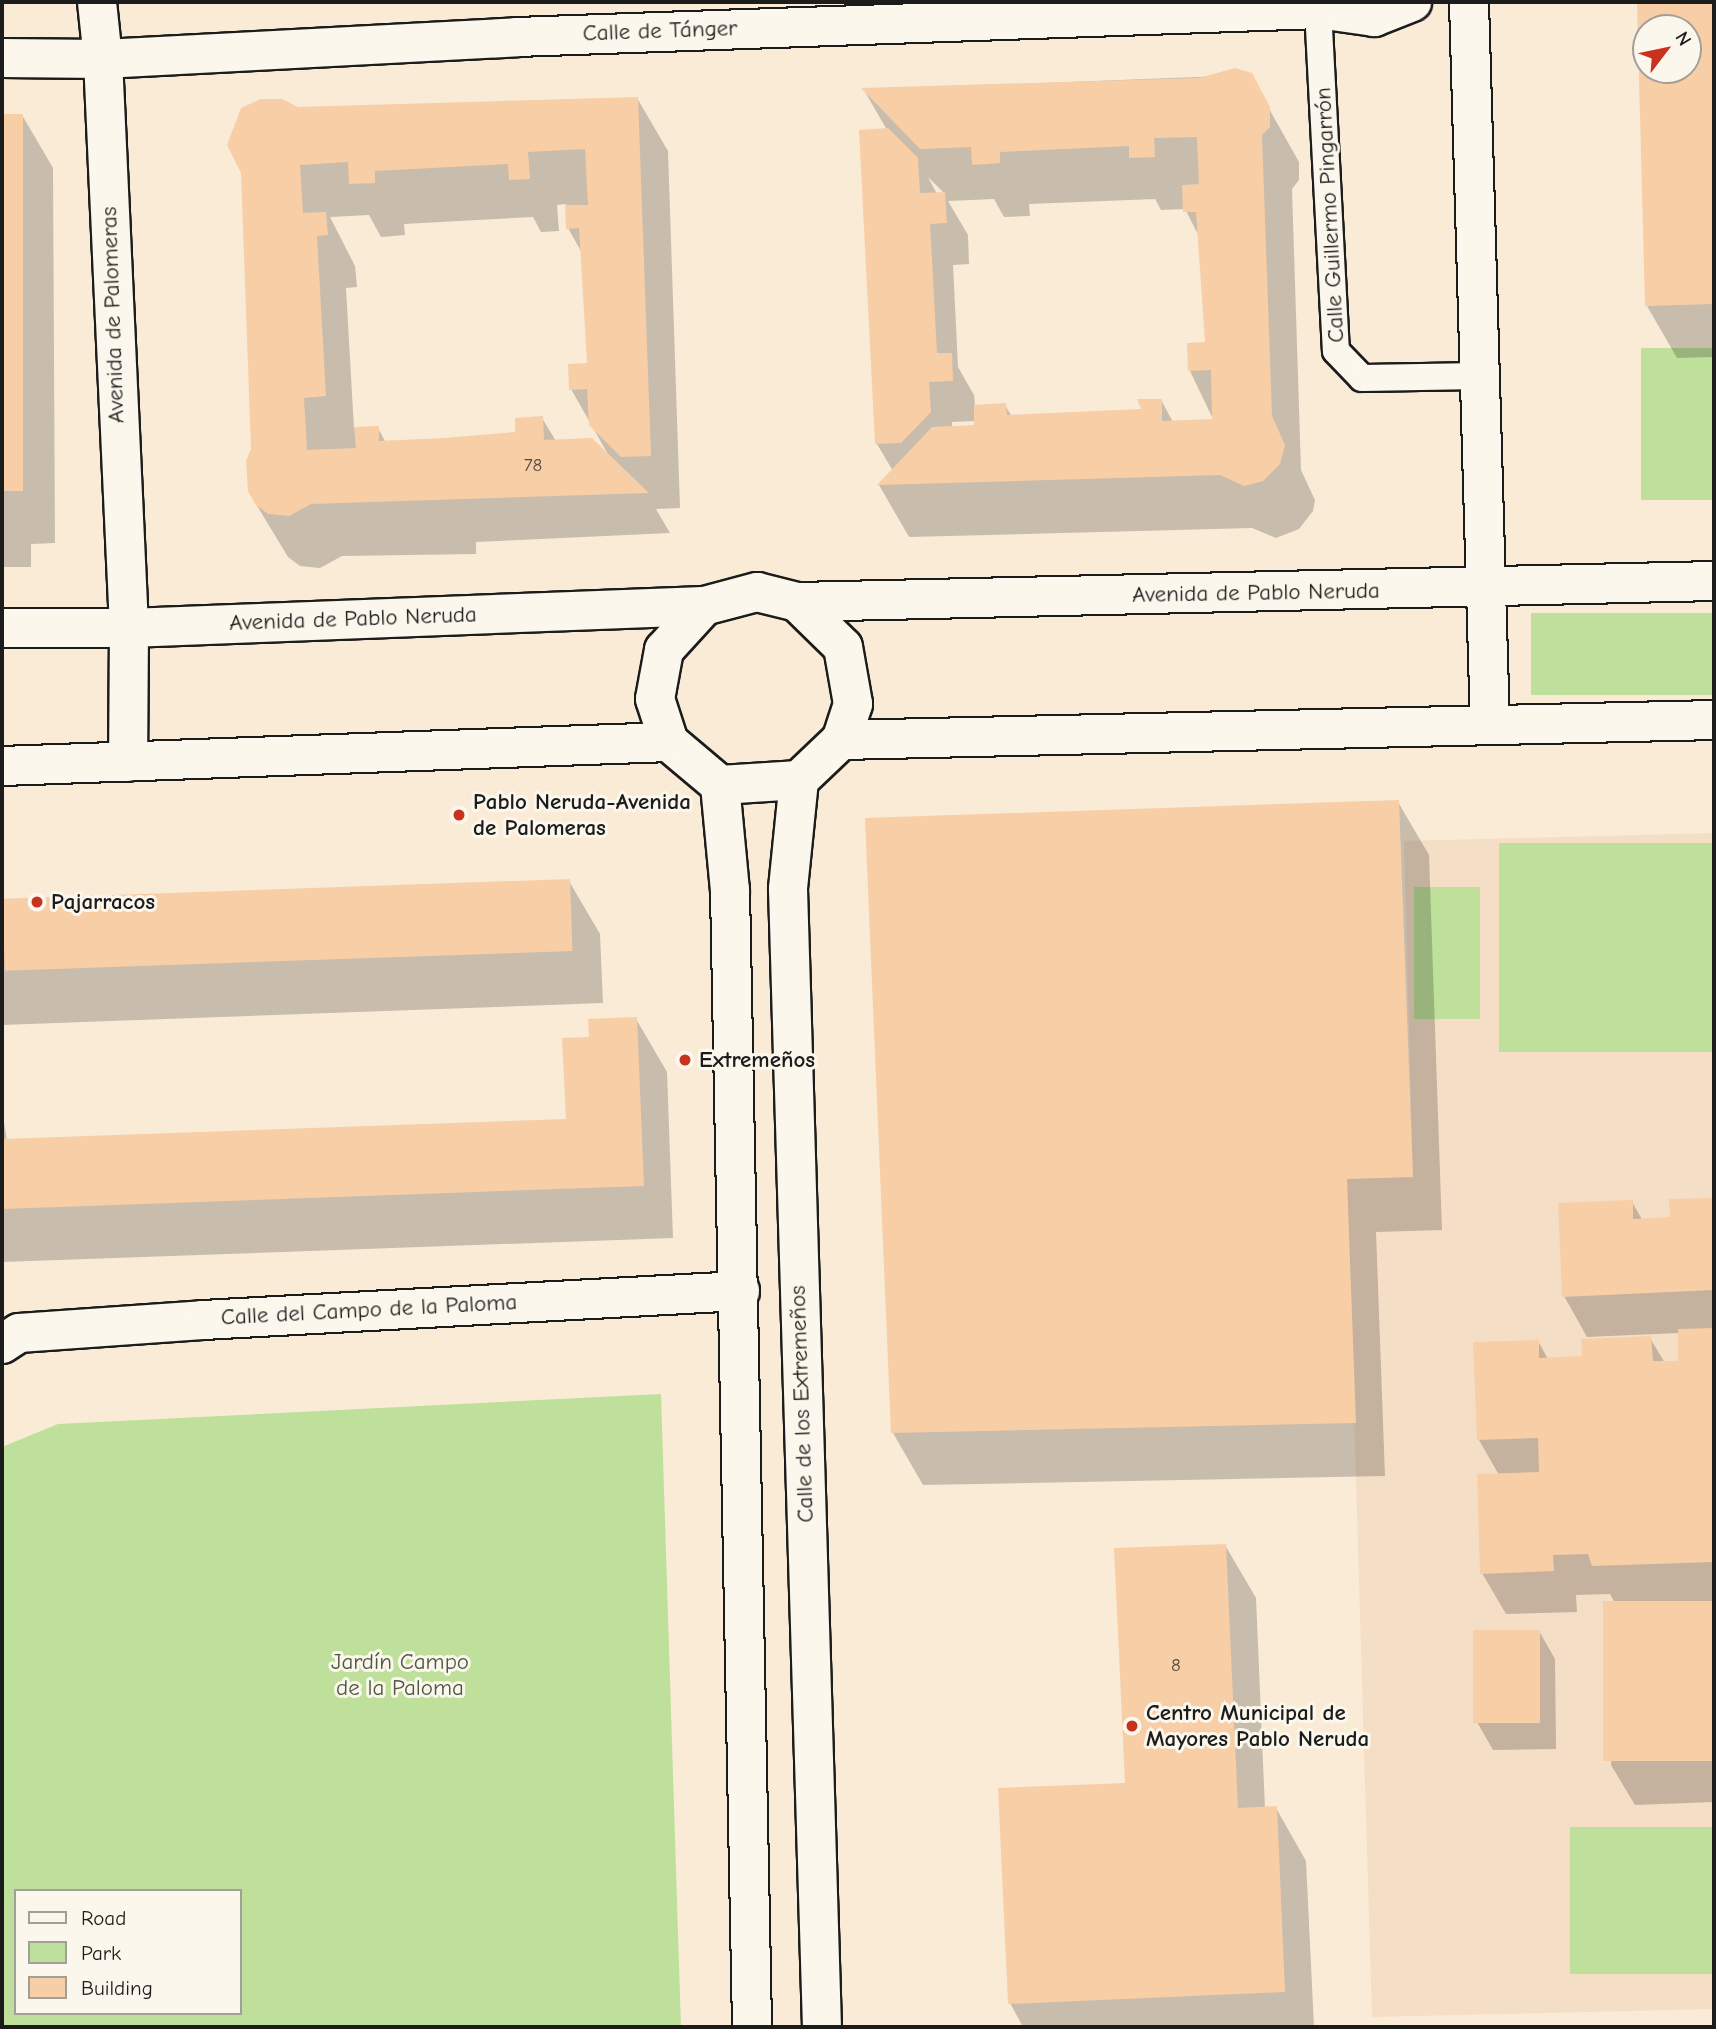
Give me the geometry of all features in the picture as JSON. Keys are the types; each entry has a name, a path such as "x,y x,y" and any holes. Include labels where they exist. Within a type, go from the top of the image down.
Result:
{"street":[{"name":"Avenida de Palomeras","path":"97,2 103,59 129,628 128,762"},
{"path":"1316,5 1374,17 1412,2"},
{"path":"1469,2 1490,725"},
{"name":"Calle de Tánger","path":"2,58 103,59 559,35 1316,5"},
{"name":"Avenida de Pablo Neruda","path":"797,602 1714,581"},
{"path":"757,592 797,602 843,647 853,704 841,740 799,780 720,785 669,742 655,699 664,650 704,606 757,592"},
{"name":"Avenida de Pablo Neruda","path":"2,628 129,628 704,606"},
{"path":"841,740 1714,720"},
{"path":"2,766 669,742"},
{"name":"Calle de los Extremeños","path":"799,780 789,913 822,2027"},
{"path":"720,785 730,890 740,1291 752,2027"},
{"name":"Calle del Campo de la Paloma","path":"2,1344 19,1333 740,1291"}],"lane":[{"name":"Calle Guillermo Pingarrón","path":"1316,5 1336,351 1362,377 1480,376"}],"shaded area":[{"path":"1714,833 1714,2009 1372,2017 1347,1179 1413,1177 1404,841"}],"green space":[{"path":"1641,348 1714,348 1714,500 1641,500"},
{"path":"1531,613 1714,613 1714,695 1531,695"},
{"path":"1499,843 1714,843 1714,1052 1499,1052"},
{"path":"1414,887 1480,887 1480,1019 1414,1019"},
{"name":"Jardín Campo de la Paloma","path":"661,1394 681,2027 2,2027 2,1447 58,1424"},
{"path":"1570,1827 1714,1827 1714,1974 1570,1974"}],"building":[{"path":"1637,2 1714,2 1714,304 1645,306 1639,84 1702,84 1702,14 1637,14"},
{"path":"1235,68 1252,73 1270,107 1270,127 1262,135 1272,416 1285,445 1280,464 1263,481 1244,486 1220,475 877,485 932,427 974,425 974,405 1006,403 1007,415 1141,409 1137,399 1162,399 1162,421 1212,419 1211,370 1188,371 1187,343 1205,342 1196,212 1183,212 1182,185 1199,184 1197,137 1154,138 1155,157 1129,158 1129,146 1000,152 1000,163 972,165 971,147 920,149 861,88 1199,78"},
{"path":"638,97 651,456 621,457 589,425 587,389 569,390 568,364 587,363 579,228 566,229 565,205 588,205 585,149 528,152 530,179 509,180 508,164 375,171 375,183 349,184 348,162 300,165 303,213 326,212 328,235 317,236 326,396 304,398 307,450 356,448 354,427 379,426 379,441 443,438 515,432 515,418 543,416 544,440 592,438 649,493 311,504 289,516 268,514 255,504 248,491 246,461 251,449 241,173 227,145 241,108 261,99 282,99 298,107"},
{"path":"2,114 23,114 23,491 2,491"},
{"path":"888,128 918,158 920,193 945,192 947,223 930,224 937,353 952,353 953,381 929,382 931,412 901,443 875,444 859,130"},
{"path":"1399,800 1413,1177 1347,1179 1356,1423 891,1433 865,818"},
{"path":"570,879 573,951 5,971 2,899"},
{"path":"637,1017 644,1186 2,1209 2,1139 566,1119 562,1038 589,1037 588,1019"},
{"path":"1714,1198 1714,1290 1562,1297 1558,1203 1633,1200 1633,1219 1670,1217 1669,1199"},
{"path":"1714,1328 1714,1562 1592,1566 1588,1554 1553,1555 1554,1571 1480,1574 1477,1474 1539,1472 1538,1438 1477,1440 1473,1342 1539,1340 1539,1358 1582,1356 1581,1339 1651,1336 1653,1361 1678,1361 1678,1329"},
{"path":"1226,1544 1238,1808 1277,1806 1285,1992 1008,2004 998,1788 1125,1783 1114,1548"},
{"path":"1603,1601 1714,1601 1714,1761 1603,1761"},
{"path":"1473,1630 1540,1630 1540,1723 1473,1723"}],"place":[{"name":"Pablo Neruda-Avenida de Palomeras","path":"459,815"},
{"name":"Pajarracos","path":"37,902"},
{"name":"Extremeños","path":"685,1060"},
{"name":"Centro Municipal de Mayores Pablo Neruda","path":"1132,1726"}]}
